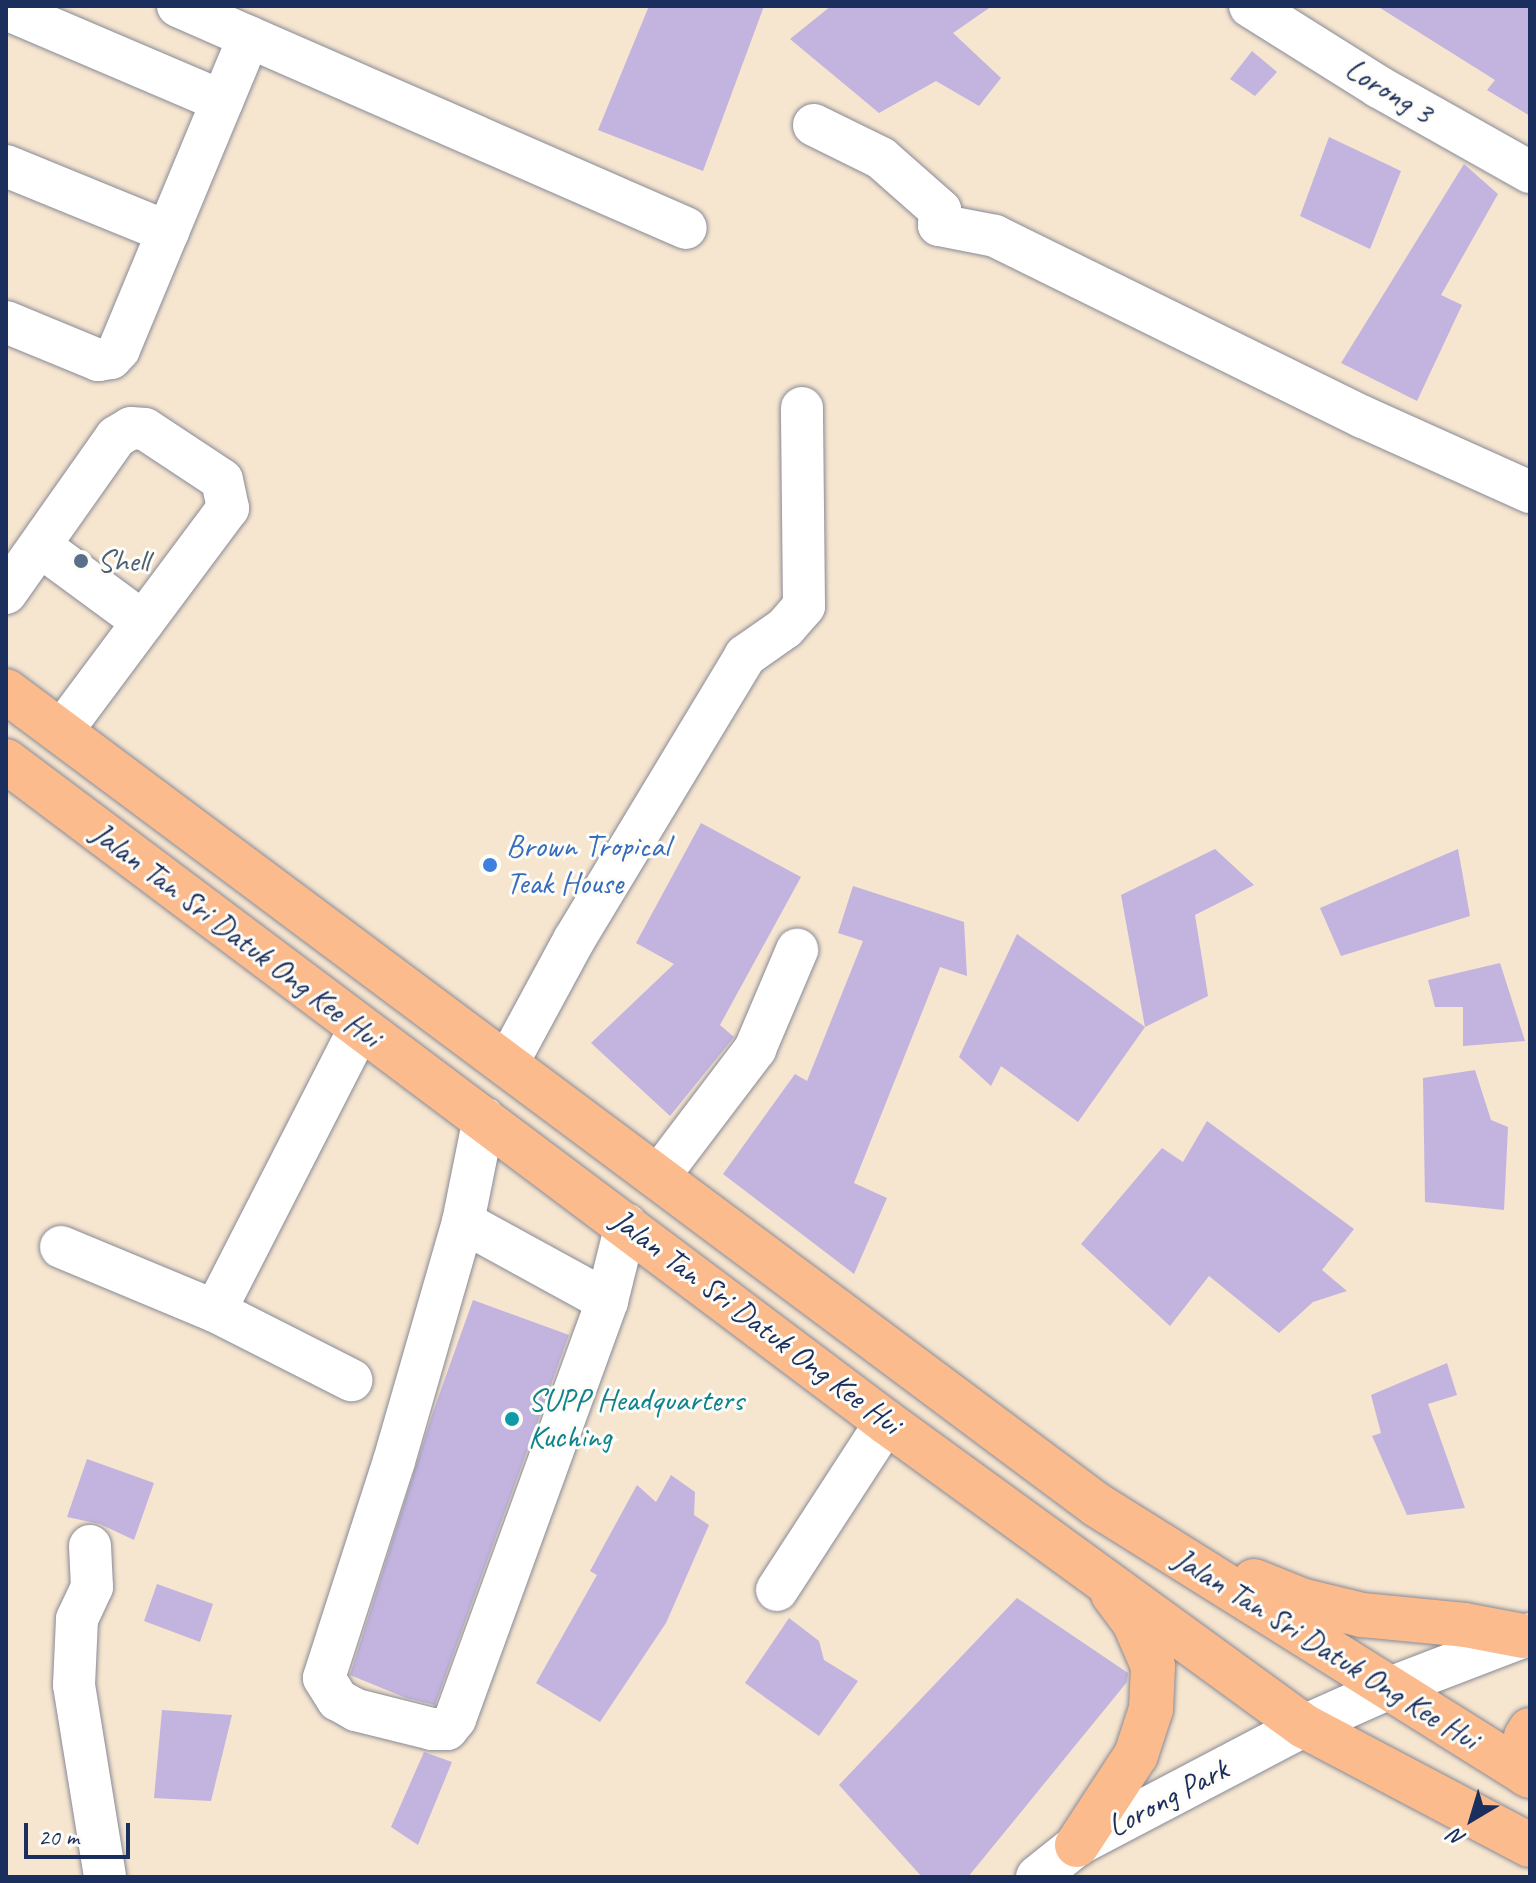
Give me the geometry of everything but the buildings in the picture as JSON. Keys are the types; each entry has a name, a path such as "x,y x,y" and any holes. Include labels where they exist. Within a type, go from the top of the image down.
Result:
{"main road":[{"name":"Jalan Tan Sri Datuk Ong Kee Hui","path":"6,691 508,1062 1097,1505 1528,1775"},
{"name":"Jalan Tan Sri Datuk Ong Kee Hui","path":"6,761 886,1422 1304,1726 1530,1845"},
{"path":"1097,1505 1238,1574 1304,1601 1362,1615 1465,1625 1527,1635"},
{"path":"1077,1845 1136,1755 1151,1709 1153,1666 1134,1622 1097,1573"},
{"path":"1528,1775 1526,1737 1530,1730"}],"street":[{"path":"178,6 686,228"},
{"name":"Lorong 3","path":"1250,6 1379,87 1530,172"},
{"path":"6,9 222,101"},
{"path":"6,322 98,360 111,358 119,349 249,37"},
{"path":"814,125 881,158 940,210 939,225 995,236 1363,417 1530,492"},
{"path":"6,166 168,232"},
{"path":"508,1062 574,940 745,656 785,628 804,606 802,408"},
{"path":"6,593 116,437 131,428 145,429 222,480 228,508 62,731"},
{"path":"40,546 143,622"},
{"path":"658,1177 755,1049 797,950"},
{"path":"215,1311 359,1029"},
{"path":"484,1118 463,1222 394,1461 324,1678 338,1700 356,1710 432,1729 447,1729 455,1719 607,1301 626,1224"},
{"path":"463,1222 607,1301"},
{"path":"61,1247 215,1311 351,1380"},
{"path":"777,1590 886,1422"},
{"path":"90,1546 92,1587 77,1619 74,1685 105,1877"},
{"name":"Lorong Park","path":"1037,1877 1077,1845 1304,1726 1387,1689 1527,1635"}],"place":[{"name":"Shell","path":"81,561"},
{"name":"Brown Tropical Teak House","path":"490,865"},
{"name":"SUPP Headquarters Kuching","path":"512,1419"}]}
